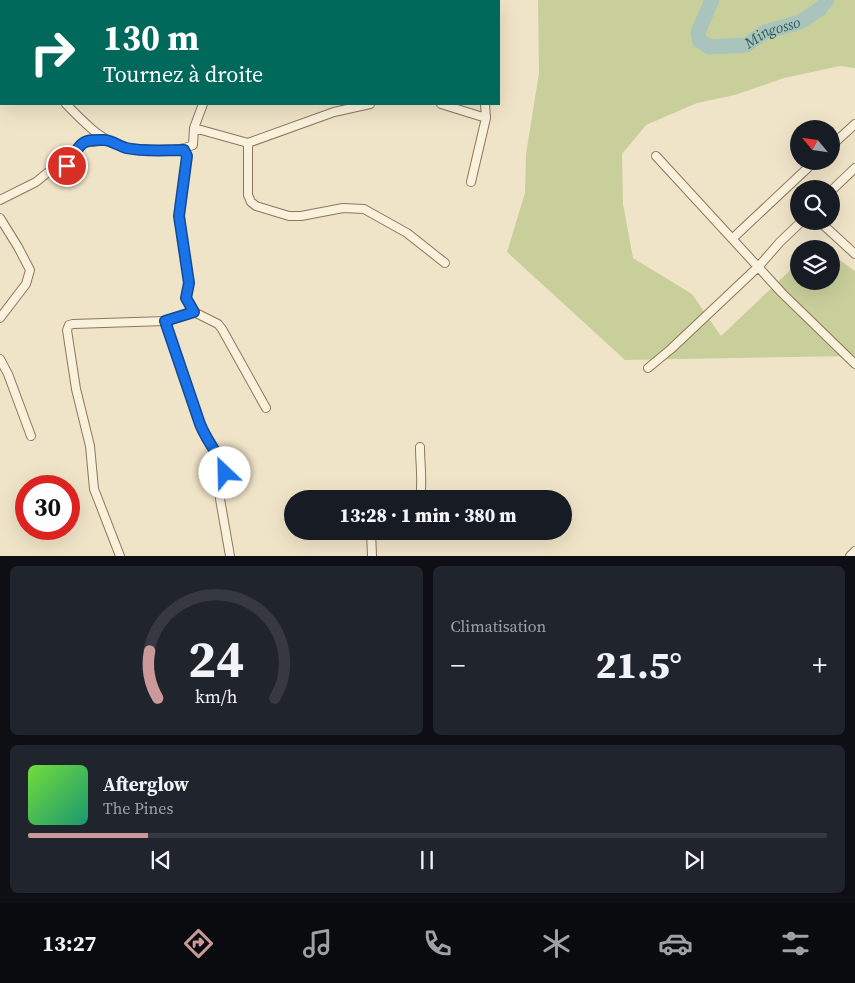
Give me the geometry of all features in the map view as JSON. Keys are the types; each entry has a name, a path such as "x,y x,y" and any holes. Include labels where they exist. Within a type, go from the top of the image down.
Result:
{"street":[{"path":"67,105 91,128 107,140 126,148 160,151 184,150 193,145 194,128 202,105"},
{"path":"194,128 248,143 334,112 366,105"},
{"path":"444,105 486,118"},
{"path":"471,182 486,118 485,105"},
{"path":"840,138 855,124"},
{"path":"0,200 36,182 47,173 67,166 72,162 83,143 107,140"},
{"path":"248,143 248,195 250,202 256,206 290,216 302,216 343,208 364,209 407,233 445,262"},
{"path":"184,150 187,156 179,216 189,283 186,298 194,312 218,324 222,329 266,408"},
{"path":"656,156 782,293 854,361"},
{"path":"840,182 855,168"},
{"path":"733,238 805,170"},
{"path":"0,218 30,270 26,284 0,318"},
{"path":"648,368 671,349 759,266 793,230"},
{"path":"829,230 855,254"},
{"path":"120,556 94,489 90,446 79,403 67,330 69,325 73,324 165,321 194,312"},
{"path":"165,321 200,424 206,438 221,459 225,473 220,499 230,556"},
{"path":"0,359 8,374 32,436"},
{"path":"420,447 422,490"},
{"path":"371,540 372,556"},
{"path":"850,556 855,551"}],"green space":[{"path":"538,0 855,0 855,68 840,66 784,78 735,95 697,103 646,125 622,154 623,204 633,258 692,294 721,336 790,271 790,290 840,290 840,260 855,271 855,356 625,360 507,252 525,193 526,154 539,73"}],"waterway":[{"name":"Mingosso","path":"712,0 698,32 699,40 709,47 746,45 765,32 800,22 820,9 827,0"}],"route":[{"path":"67,166 72,162 80,146 89,141 107,140 126,148 160,151 184,150 187,156 179,216 189,283 186,298 194,312 165,321 200,424 206,438 221,459 225,473"}]}
